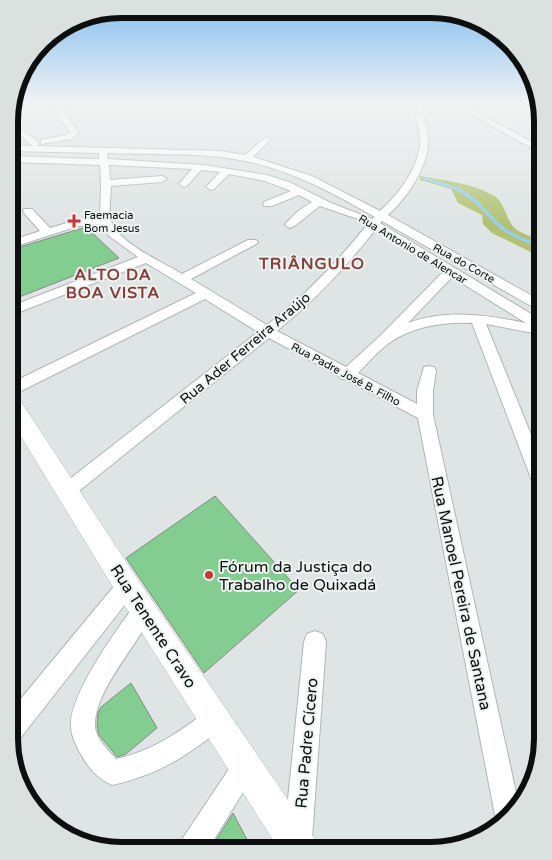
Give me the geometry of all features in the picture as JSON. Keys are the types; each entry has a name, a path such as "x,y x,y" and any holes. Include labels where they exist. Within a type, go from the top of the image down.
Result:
{"main road":[{"name":"Rua Tenente Cravo","path":"18,413 127,586 295,842"}],"street":[{"path":"18,148 39,143"},
{"path":"247,158 263,143"},
{"name":"Rua Ader Ferreira Araújo","path":"68,490 268,332 323,283 378,220 393,206 412,178 419,162 424,143"},
{"name":"Rua do Corte","path":"18,149 189,152 247,158 313,179 378,220 534,302"},
{"path":"18,242 86,221 105,220 106,183 102,164 103,150"},
{"name":"Rua Antonio de Alencar","path":"18,159 102,164 158,163 199,167 270,179 336,209 378,220 450,272 534,323"},
{"path":"184,184 199,167"},
{"path":"211,187 226,171"},
{"path":"106,183 162,179"},
{"path":"268,204 299,191"},
{"path":"290,225 302,213 320,201"},
{"path":"28,210 47,232"},
{"name":"Rua Padre José B. Filho","path":"105,220 119,239 268,332 346,375 425,415"},
{"path":"182,279 252,242"},
{"path":"18,308 147,258"},
{"path":"346,375 384,340 450,272"},
{"path":"18,387 206,294"},
{"path":"384,340 404,330 431,321 478,321 534,328"},
{"path":"478,321 534,463"},
{"name":"Rua Manoel Pereira de Santana","path":"429,371 425,391 425,415 507,809"},
{"path":"18,721 127,586"},
{"path":"143,610 115,653 90,698 83,725 90,748 112,772 134,768 175,750 215,719"},
{"name":"Rua Padre Cícero","path":"299,842 315,642"},
{"path":"195,842 246,766"}],"green space":[{"path":"420,176 465,185 483,190 496,197 502,204 514,228 534,238 534,254 492,233 483,224 482,215 458,203 451,189 420,180"}],"building":[{"path":"86,227 119,258 18,297 18,248"},
{"name":"Fórum da Justiça do Trabalho de Quixadá","path":"215,496 299,590 204,673 126,558"},
{"path":"131,683 157,728 126,754 117,757 99,735 97,727 98,713 101,707"},
{"path":"233,813 248,842 215,842"}],"waterway":[{"path":"423,178 453,187"},
{"path":"453,187 467,195 506,231 534,244"}],"place":[{"name":"Faemacia Bom Jesus","path":"74,221"},
{"name":"Fórum da Justiça do Trabalho de Quixadá","path":"209,575"}],"district":[{"name":"TRIÂNGULO","path":"312,263"},
{"name":"ALTO DA BOA VISTA","path":"113,283"}]}
